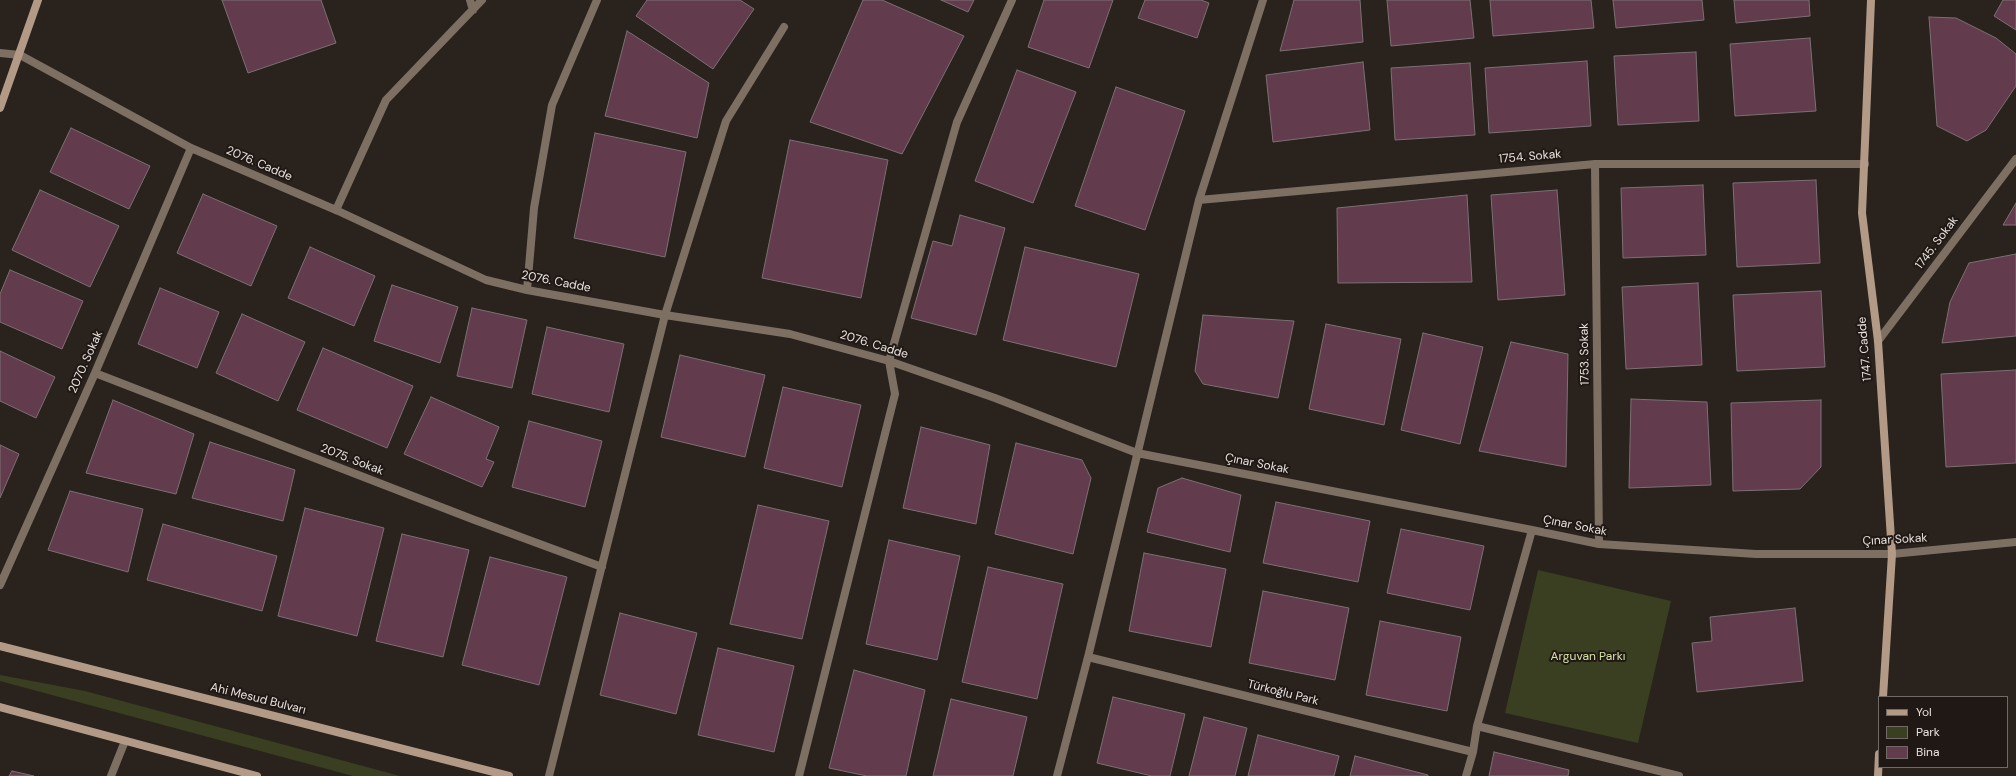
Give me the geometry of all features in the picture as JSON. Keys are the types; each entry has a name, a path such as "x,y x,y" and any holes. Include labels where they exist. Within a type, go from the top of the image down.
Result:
{"street":[{"path":"0,108 20,55 38,0"},
{"path":"470,0 473,10"},
{"path":"336,210 386,100 482,0"},
{"path":"527,290 534,208 552,105 597,0"},
{"path":"800,776 895,394 889,361 957,122 1012,0"},
{"path":"1057,776 1200,200 1263,0"},
{"name":"1747. Cadde","path":"1871,0 1862,213 1878,340 1892,554 1883,696"},
{"path":"549,776 665,315 726,121 784,27"},
{"name":"2076. Cadde","path":"0,53 20,55 191,148 336,210 486,280 527,290 665,315 790,334 889,361 994,398 1137,454"},
{"name":"2070. Sokak","path":"0,585 95,373 191,148"},
{"name":"1745. Sokak","path":"1878,340 2016,159"},
{"name":"1754. Sokak","path":"1200,200 1595,164 1864,164"},
{"name":"1753. Sokak","path":"1595,164 1599,544"},
{"name":"2075. Sokak","path":"95,373 472,520 602,567"},
{"name":"Çınar Sokak","path":"1137,454 1599,544 1756,554 1892,554 2016,542"},
{"path":"1466,776 1473,752 1477,726 1532,530"},
{"name":"Ahi Mesud Bulvarı","path":"0,646 509,776"},
{"name":"Türkoğlu Park","path":"1088,656 1473,752"},
{"path":"0,707 257,776"},
{"path":"1477,726 1679,776"},
{"path":"110,776 126,741"}],"green space":[{"name":"Arguvan Parkı","path":"1538,570 1671,601 1638,743 1505,713"},
{"path":"0,675 85,691 400,776 353,776 0,681"}],"building":[{"path":"222,0 321,0 336,43 248,73"},
{"path":"647,0 740,0 754,9 713,69 636,16"},
{"path":"863,0 882,0 964,36 902,154 810,122"},
{"path":"941,0 974,0 968,12"},
{"path":"1044,0 1113,0 1089,68 1028,47"},
{"path":"1145,0 1201,0 1209,3 1197,38 1138,18"},
{"path":"1294,0 1360,0 1363,42 1280,51"},
{"path":"1387,0 1470,0 1474,38 1391,46"},
{"path":"1490,0 1591,0 1594,28 1493,36"},
{"path":"1613,0 1702,0 1704,20 1616,28"},
{"path":"1734,0 1809,0 1810,16 1736,23"},
{"path":"2003,0 2016,0 2016,30 1994,16"},
{"path":"1929,17 1956,18 1996,38 2016,54 2016,86 1986,130 1967,141 1937,126"},
{"path":"627,31 709,83 697,138 605,116"},
{"path":"1810,38 1816,111 1735,116 1730,44"},
{"path":"1696,52 1699,121 1618,125 1614,56"},
{"path":"1587,61 1591,126 1489,133 1485,68"},
{"path":"1363,62 1370,130 1273,142 1266,75"},
{"path":"1470,63 1475,135 1395,140 1391,68"},
{"path":"1017,70 1076,92 1033,203 975,181"},
{"path":"1116,87 1185,111 1145,230 1075,206"},
{"path":"71,128 150,166 129,209 50,172"},
{"path":"595,133 686,152 665,257 574,238"},
{"path":"790,140 888,160 861,298 762,278"},
{"path":"1816,180 1820,263 1737,267 1733,183"},
{"path":"1703,185 1706,255 1623,258 1621,188"},
{"path":"40,190 119,226 90,287 12,250"},
{"path":"1557,190 1565,295 1498,300 1491,195"},
{"path":"203,194 277,226 251,286 177,253"},
{"path":"1467,195 1472,282 1338,283 1337,208"},
{"path":"2016,203 2016,225 2003,225"},
{"path":"960,215 1005,228 976,335 911,318 933,241 952,246"},
{"path":"310,247 375,276 354,326 288,298"},
{"path":"1025,247 1139,274 1116,367 1003,340"},
{"path":"2016,254 2016,336 1942,343 1950,302 1969,263"},
{"path":"10,270 83,301 62,349 0,322 0,294"},
{"path":"1698,283 1702,365 1626,369 1622,287"},
{"path":"392,285 458,307 440,363 374,341"},
{"path":"160,288 219,312 197,368 138,344"},
{"path":"1821,291 1825,367 1737,371 1733,295"},
{"path":"472,308 527,320 512,388 457,376"},
{"path":"242,314 305,342 278,401 216,373"},
{"path":"1203,315 1294,321 1278,398 1203,384 1195,371"},
{"path":"1326,324 1401,339 1384,425 1309,409"},
{"path":"547,327 624,344 609,412 532,394"},
{"path":"1423,333 1483,347 1460,444 1401,430"},
{"path":"1511,342 1568,354 1566,467 1479,451"},
{"path":"323,348 413,386 387,448 297,410"},
{"path":"0,351 55,377 36,418 0,401"},
{"path":"680,355 765,375 745,457 661,437"},
{"path":"2016,370 2016,463 1946,467 1941,374"},
{"path":"783,387 861,405 842,487 764,468"},
{"path":"431,397 499,427 486,459 494,462 482,487 404,454"},
{"path":"1631,399 1707,402 1711,485 1629,488"},
{"path":"113,400 194,434 176,494 86,473"},
{"path":"1821,400 1821,467 1800,489 1733,491 1731,403"},
{"path":"529,421 602,441 585,507 512,487"},
{"path":"921,427 990,445 976,524 903,508"},
{"path":"210,442 295,470 283,521 192,498"},
{"path":"1016,443 1082,460 1091,478 1073,554 995,534"},
{"path":"0,445 19,454 0,498"},
{"path":"1182,478 1241,495 1230,552 1147,532 1158,488"},
{"path":"70,491 143,509 128,572 48,550"},
{"path":"1276,502 1370,521 1358,582 1263,563"},
{"path":"758,505 829,521 802,639 730,624"},
{"path":"305,508 384,528 357,636 278,616"},
{"path":"163,524 277,556 262,611 147,580"},
{"path":"1401,529 1484,546 1470,610 1387,593"},
{"path":"402,534 469,550 443,657 376,641"},
{"path":"889,540 960,556 937,660 866,644"},
{"path":"1144,553 1226,569 1211,647 1129,631"},
{"path":"490,557 567,577 539,685 462,665"},
{"path":"988,567 1063,584 1037,699 962,682"},
{"path":"1263,591 1349,608 1335,680 1249,663"},
{"path":"1795,608 1803,681 1697,692 1692,643 1712,641 1710,617"},
{"path":"620,613 697,633 676,714 600,695"},
{"path":"1380,621 1461,637 1447,711 1366,695"},
{"path":"718,648 794,666 774,752 698,735"},
{"path":"854,670 925,690 906,776 867,776 829,768"},
{"path":"1113,697 1185,714 1170,776 1152,776 1097,763"},
{"path":"951,699 1027,717 1013,776 933,776"},
{"path":"1204,717 1247,728 1235,776 1189,776"},
{"path":"1258,735 1339,756 1334,776 1248,776"},
{"path":"1494,752 1569,770 1568,776 1489,776"},
{"path":"1355,756 1428,775 1428,776 1350,776"},
{"path":"12,771 34,776 9,776"}]}
